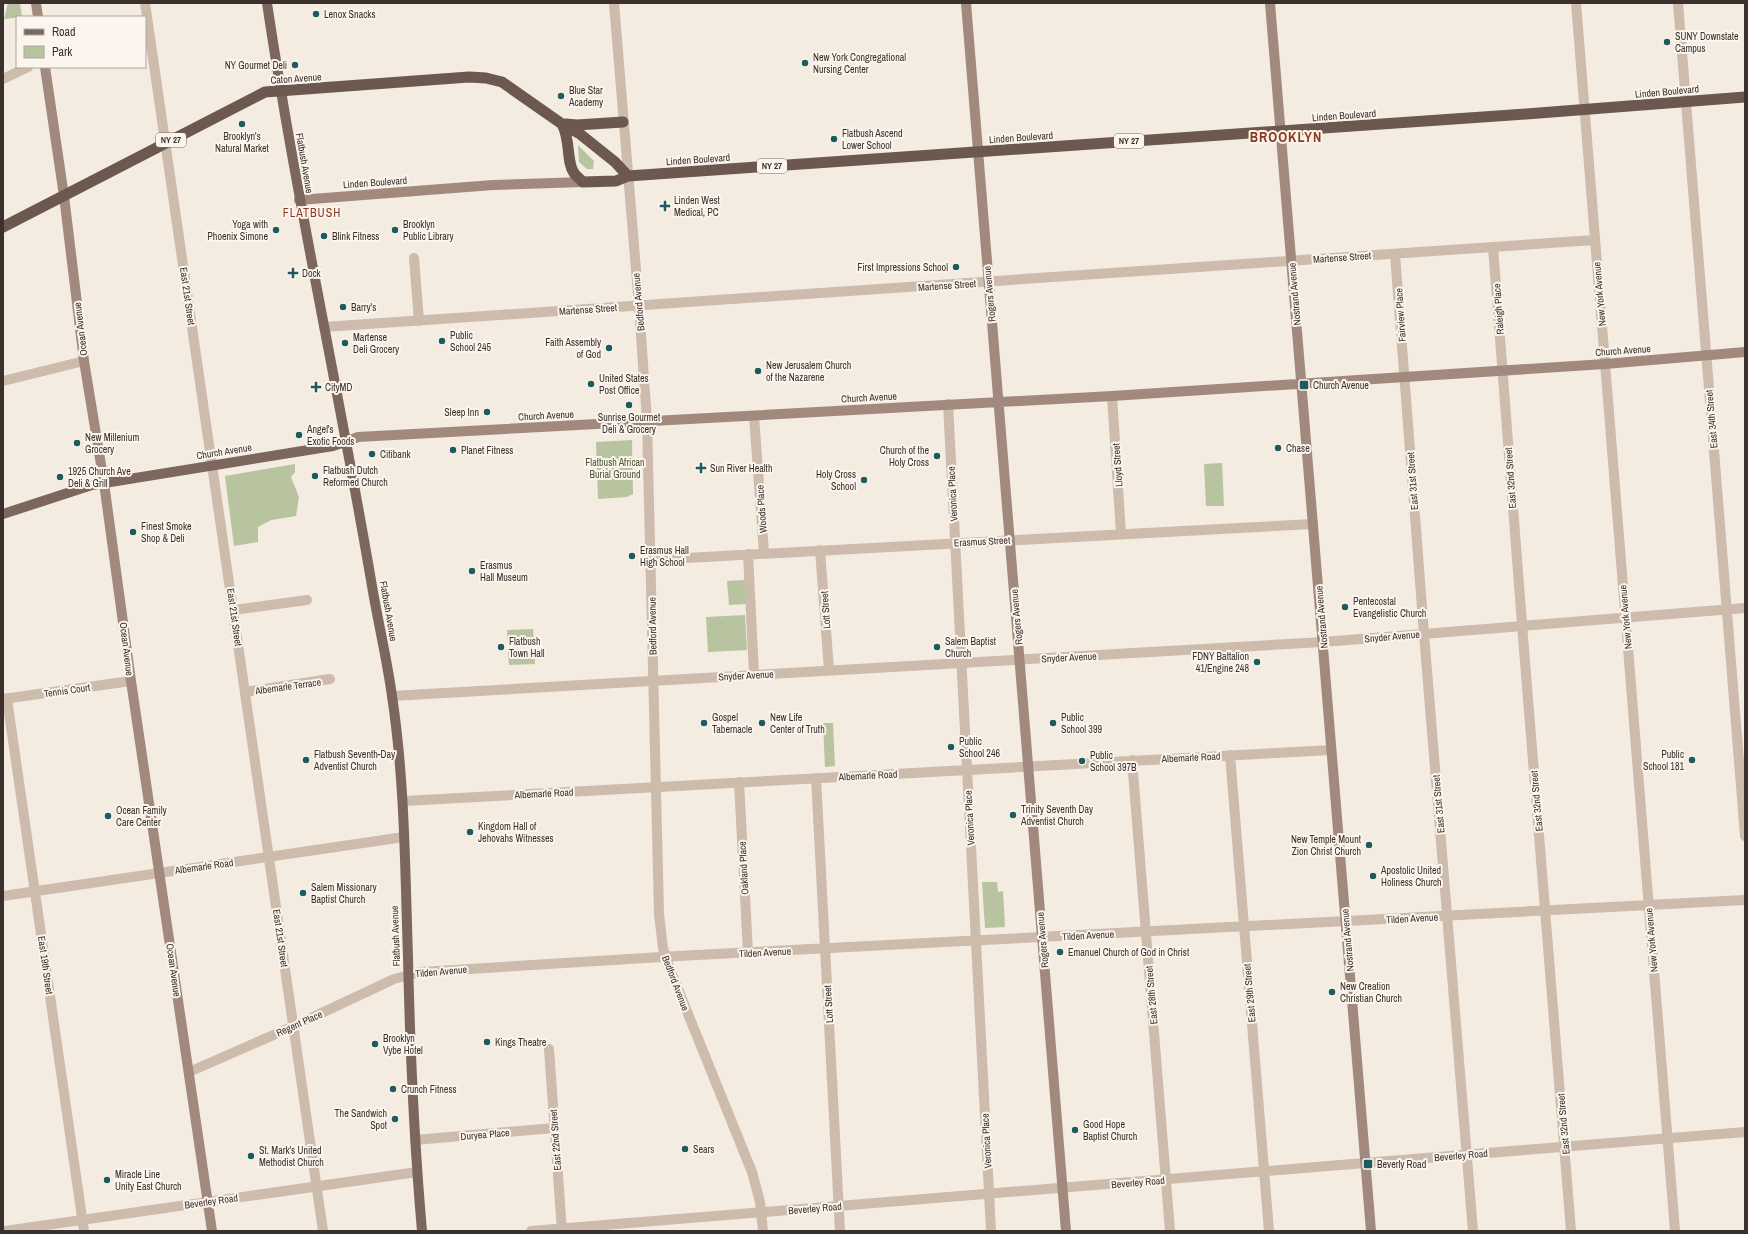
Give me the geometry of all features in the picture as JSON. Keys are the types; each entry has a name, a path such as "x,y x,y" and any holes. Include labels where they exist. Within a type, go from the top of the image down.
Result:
{"highway":[{"name":"Caton Avenue","path":"3,226 265,92 469,77 486,78 502,82 562,124 580,134 615,162 628,176"},
{"name":"Linden Boulevard","path":"583,182 616,181 628,176 1584,110 1745,97"},
{"path":"562,124 577,125 623,122"},
{"path":"562,124 568,140 570,165 574,174 583,182"}],"main road":[{"path":"36,3 38,16"},
{"name":"Flatbush Avenue","path":"267,3 280,91 299,200 392,696 404,801 408,974 415,1140 422,1231"},
{"name":"Rogers Avenue","path":"966,3 1066,1231"},
{"name":"Nostrand Avenue","path":"1270,3 1371,1231"},
{"name":"Ocean Avenue","path":"45,68 64,196 84,361 104,483 131,681 212,1231"},
{"name":"Linden Boulevard","path":"299,200 493,185 583,182"},
{"name":"Church Avenue","path":"3,514 92,485 333,446 358,437 1112,396 1605,364 1745,352"}],"street":[{"name":"East 21st Street","path":"145,3 323,1231"},
{"name":"Bedford Avenue","path":"614,3 647,421 659,914 661,936 666,957 752,1172 760,1202 763,1231"},
{"name":"New York Avenue","path":"1576,3 1648,906 1676,1231"},
{"name":"East 34th Street","path":"1678,3 1745,836"},
{"path":"3,79 26,68"},
{"name":"Martense Street","path":"324,327 1594,240"},
{"name":"Raleigh Place","path":"1493,247 1502,371"},
{"name":"Fairview Place","path":"1395,254 1404,377"},
{"path":"414,258 419,321"},
{"path":"3,381 84,361"},
{"name":"East 32nd Street","path":"1502,371 1571,1231"},
{"name":"East 31st Street","path":"1404,377 1473,1231"},
{"name":"Lloyd Street","path":"1112,396 1121,534"},
{"name":"Veronica Place","path":"948,404 991,1231"},
{"name":"Woods Place","path":"754,416 764,554"},
{"name":"Erasmus Street","path":"650,560 1313,524"},
{"name":"Lott Street","path":"820,550 829,670"},
{"path":"748,554 754,674"},
{"path":"234,610 307,600"},
{"name":"Snyder Avenue","path":"392,696 1323,642 1745,608"},
{"name":"Albemarle Terrace","path":"245,692 330,679"},
{"name":"Tennis Court","path":"5,699 131,681"},
{"name":"East 19th Street","path":"5,699 36,891 84,1231"},
{"name":"Albemarle Road","path":"404,801 1332,750"},
{"name":"East 29th Street","path":"1230,755 1269,1231"},
{"name":"East 28th Street","path":"1132,760 1170,1231"},
{"name":"Lott Street","path":"816,778 840,1231"},
{"name":"Oakland Place","path":"739,782 748,953"},
{"name":"Albemarle Road","path":"3,896 404,837"},
{"name":"Tilden Avenue","path":"408,974 666,957 976,942 1745,900"},
{"name":"Regent Place","path":"189,1072 408,974"},
{"name":"East 22nd Street","path":"549,1050 562,1230"},
{"name":"Duryea Place","path":"415,1140 554,1128"},
{"name":"Beverley Road","path":"531,1231 660,1225 761,1213 1745,1132"},
{"name":"Beverley Road","path":"5,1231 417,1172"}],"green space":[{"path":"8,3 20,3 22,16 4,19"},
{"path":"578,145 594,161 593,169 587,169 579,162"},
{"name":"Flatbush African Burial Ground","path":"632,440 633,494 627,497 598,499 596,442"},
{"path":"1222,463 1224,506 1206,506 1204,464"},
{"path":"295,464 295,472 291,477 299,497 296,516 271,520 258,527 258,542 234,546 225,476"},
{"path":"745,580 747,604 729,605 727,581"},
{"path":"745,615 747,650 708,652 706,617"},
{"path":"533,629 534,642 508,644 507,630"},
{"path":"534,650 535,664 509,665 508,651"},
{"path":"823,723 833,723 835,766 825,767"},
{"path":"982,882 997,882 998,892 1003,891 1005,927 985,928"}],"place":[{"name":"Lenox Snacks","path":"316,14"},
{"name":"SUNY Downstate Campus","path":"1667,42"},
{"name":"New York Congregational Nursing Center","path":"805,63"},
{"name":"NY Gourmet Deli","path":"295,65"},
{"name":"Blue Star Academy","path":"561,96"},
{"name":"Brooklyn's Natural Market","path":"242,124"},
{"name":"Flatbush Ascend Lower School","path":"834,139"},
{"name":"Linden West Medical, PC","path":"665,206"},
{"name":"Yoga with Phoenix Simone","path":"276,230"},
{"name":"Brooklyn Public Library","path":"395,230"},
{"name":"Blink Fitness","path":"324,236"},
{"name":"First Impressions School","path":"956,267"},
{"name":"Dock","path":"293,273"},
{"name":"Barry's","path":"343,307"},
{"name":"Public School 245","path":"442,341"},
{"name":"Martense Deli Grocery","path":"345,343"},
{"name":"Faith Assembly of God","path":"609,348"},
{"name":"New Jerusalem Church of the Nazarene","path":"758,371"},
{"name":"United States Post Office","path":"591,384"},
{"name":"Church Avenue","path":"1304,385"},
{"name":"CityMD","path":"316,387"},
{"name":"Sunrise Gourmet Deli & Grocery","path":"629,405"},
{"name":"Sleep Inn","path":"487,412"},
{"name":"Angel's Exotic Foods","path":"299,435"},
{"name":"New Millenium Grocery","path":"77,443"},
{"name":"Chase","path":"1278,448"},
{"name":"Planet Fitness","path":"453,450"},
{"name":"Citibank","path":"372,454"},
{"name":"Church of the Holy Cross","path":"937,456"},
{"name":"Sun River Health","path":"701,468"},
{"name":"Flatbush Dutch Reformed Church","path":"315,476"},
{"name":"1925 Church Ave Deli & Grill","path":"60,477"},
{"name":"Holy Cross School","path":"864,480"},
{"name":"Finest Smoke Shop & Deli","path":"133,532"},
{"name":"Erasmus Hall High School","path":"632,556"},
{"name":"Erasmus Hall Museum","path":"472,571"},
{"name":"Pentecostal Evangelistic Church","path":"1345,607"},
{"name":"Flatbush Town Hall","path":"501,647"},
{"name":"Salem Baptist Church","path":"937,647"},
{"name":"FDNY Battalion 41/Engine 248","path":"1257,662"},
{"name":"Gospel Tabernacle","path":"704,723"},
{"name":"New Life Center of Truth","path":"762,723"},
{"name":"Public School 399","path":"1053,723"},
{"name":"Public School 246","path":"951,747"},
{"name":"Flatbush Seventh-Day Adventist Church","path":"306,760"},
{"name":"Public School 181","path":"1692,760"},
{"name":"Public School 397B","path":"1082,761"},
{"name":"Trinity Seventh Day Adventist Church","path":"1013,815"},
{"name":"Ocean Family Care Center","path":"108,816"},
{"name":"Kingdom Hall of Jehovahs Witnesses","path":"470,832"},
{"name":"New Temple Mount Zion Christ Church","path":"1369,845"},
{"name":"Apostolic United Holiness Church","path":"1373,876"},
{"name":"Salem Missionary Baptist Church","path":"303,893"},
{"name":"Emanuel Church of God in Christ","path":"1060,952"},
{"name":"New Creation Christian Church","path":"1332,992"},
{"name":"Kings Theatre","path":"487,1042"},
{"name":"Brooklyn Vybe Hotel","path":"375,1044"},
{"name":"Crunch Fitness","path":"393,1089"},
{"name":"The Sandwich Spot","path":"395,1119"},
{"name":"Good Hope Baptist Church","path":"1075,1130"},
{"name":"Sears","path":"685,1149"},
{"name":"St. Mark's United Methodist Church","path":"251,1156"},
{"name":"Beverly Road","path":"1368,1164"},
{"name":"Miracle Line Unity East Church","path":"107,1180"}],"district":[{"name":"BROOKLYN","path":"1286,137"},
{"name":"FLATBUSH","path":"312,213"}]}
